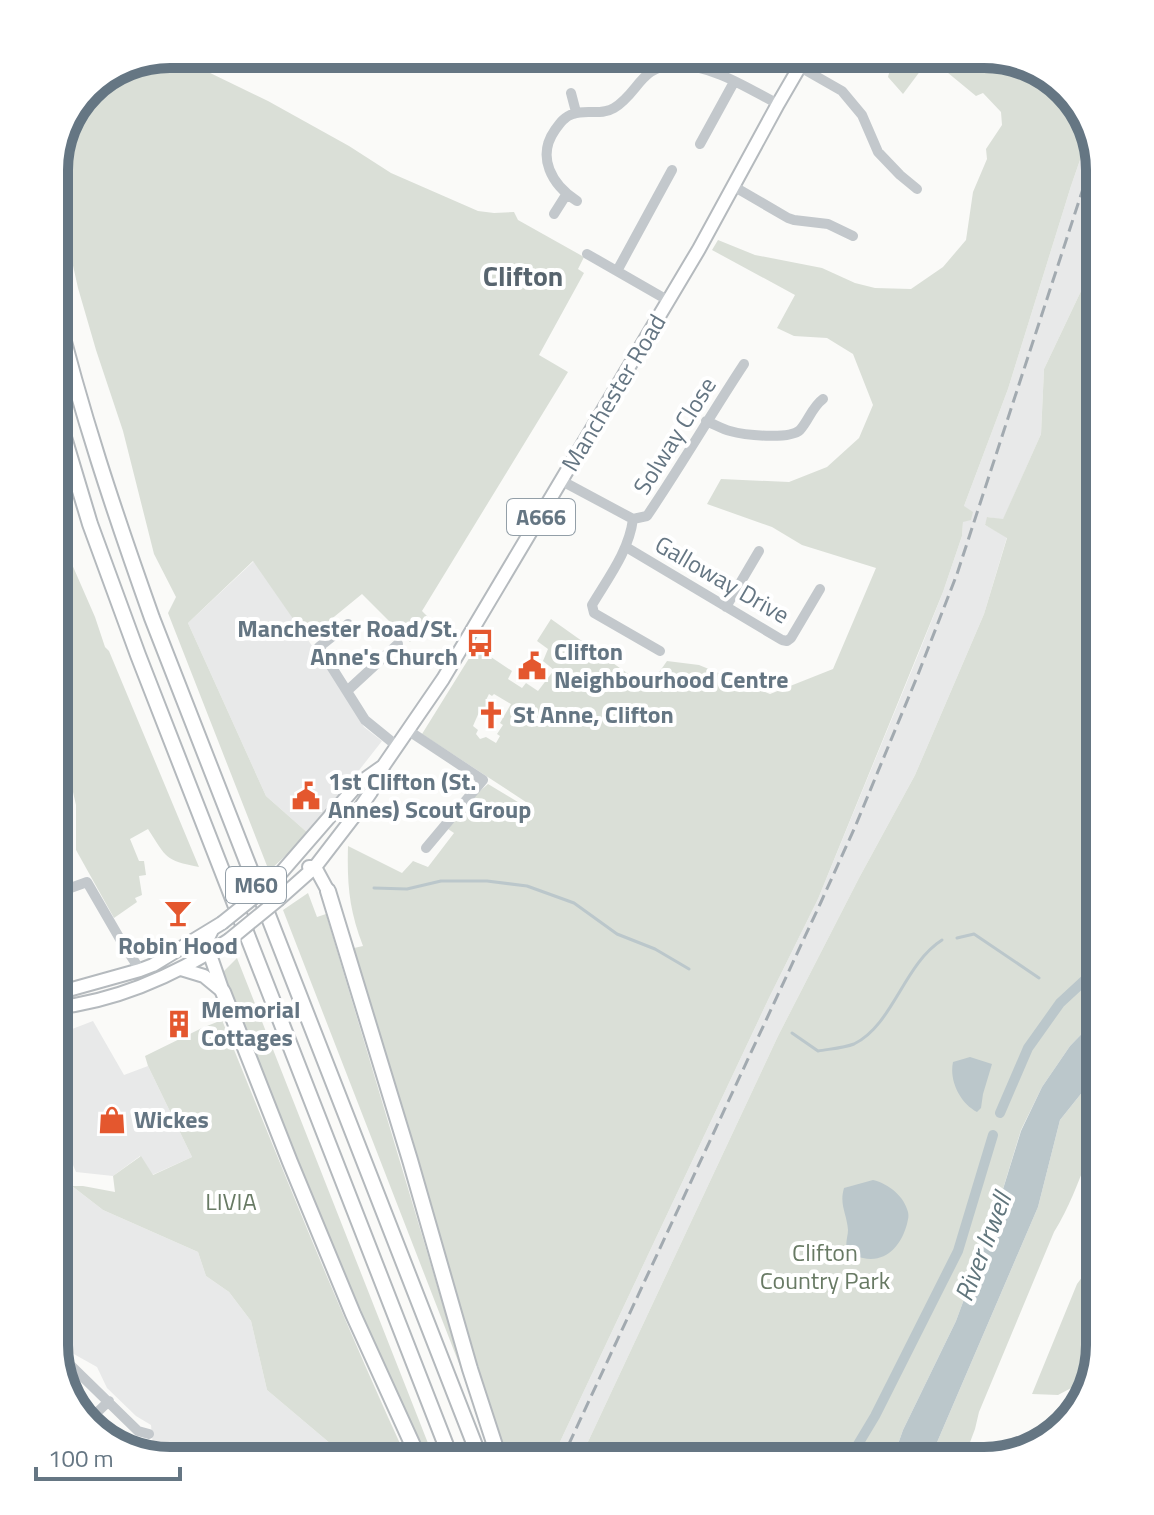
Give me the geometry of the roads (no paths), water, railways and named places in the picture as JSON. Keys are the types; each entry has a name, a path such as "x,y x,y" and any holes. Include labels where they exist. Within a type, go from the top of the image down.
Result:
{"highway":[{"name":"M60","path":"68,359 104,479 152,618 476,1447"},
{"name":"M60","path":"68,451 132,642 447,1447"},
{"path":"328,891 495,1447"},
{"path":"223,992 347,1301 414,1447"}],"main road":[{"name":"Manchester Road","path":"209,953 229,940 315,867 371,792 384,765 471,634 669,301 799,68"},
{"name":"Manchester Road","path":"217,927 273,882 358,784 384,765"},
{"path":"286,869 315,867 328,891"},
{"path":"217,927 208,938 207,946 223,992"},
{"name":"A666","path":"68,990 153,965 217,927"},
{"name":"A666","path":"68,1005 106,998 157,981 209,953"},
{"path":"181,969 204,976 223,992"}],"street":[{"path":"577,201 566,195 553,177 546,152 549,138 567,116 576,112 604,113 619,105 655,68"},
{"path":"697,68 715,73 778,104"},
{"path":"802,68 842,91 862,115 878,152 917,189"},
{"path":"700,144 704,128 734,82"},
{"path":"571,93 576,112"},
{"path":"617,271 672,170"},
{"path":"733,186 788,218 828,224 853,236"},
{"path":"554,214 566,195"},
{"path":"587,254 669,301"},
{"name":"Solway Close","path":"633,519 647,516 744,364"},
{"path":"706,421 744,434 791,435 799,431 823,399"},
{"path":"562,481 633,519 626,547 592,609 660,651"},
{"name":"Galloway Drive","path":"626,547 782,640 791,638 820,589"},
{"path":"726,607 759,551"},
{"path":"348,624 319,647 365,720 397,746"},
{"path":"347,691 398,644"},
{"path":"409,731 483,780 426,848"},
{"path":"68,889 87,882 140,970"},
{"path":"70,1364 138,1431 149,1434"},
{"path":"95,1414 109,1401"}],"waterway":[{"path":"374,888 407,889 441,881 487,881 527,886 574,903 617,934 655,949 689,969"},
{"path":"957,938 974,934 1039,978"},
{"path":"792,1033 818,1051 854,1044 879,1023 918,964 942,940"},
{"path":"1000,1113 1028,1048 1060,1003 1086,979"},
{"name":"River Irwell","path":"856,1447 958,1251 993,1135"}],"railway":[{"path":"568,1447 821,902 917,677 957,574 1086,180"}],"place":[{"name":"Manchester Road/St. Anne's Church","path":"480,643"},
{"name":"Clifton Neighbourhood Centre","path":"532,666"},
{"name":"St Anne, Clifton","path":"491,715"},
{"name":"1st Clifton (St. Annes) Scout Group","path":"306,796"},
{"name":"Robin Hood","path":"178,913"},
{"name":"Memorial Cottages","path":"179,1024"},
{"name":"Wickes","path":"112,1120"}],"district":[{"name":"Clifton","path":"523,276"}],"park label":[{"name":"LIVIA","path":"231,1202"},
{"name":"Clifton Country Park","path":"825,1267"}]}
